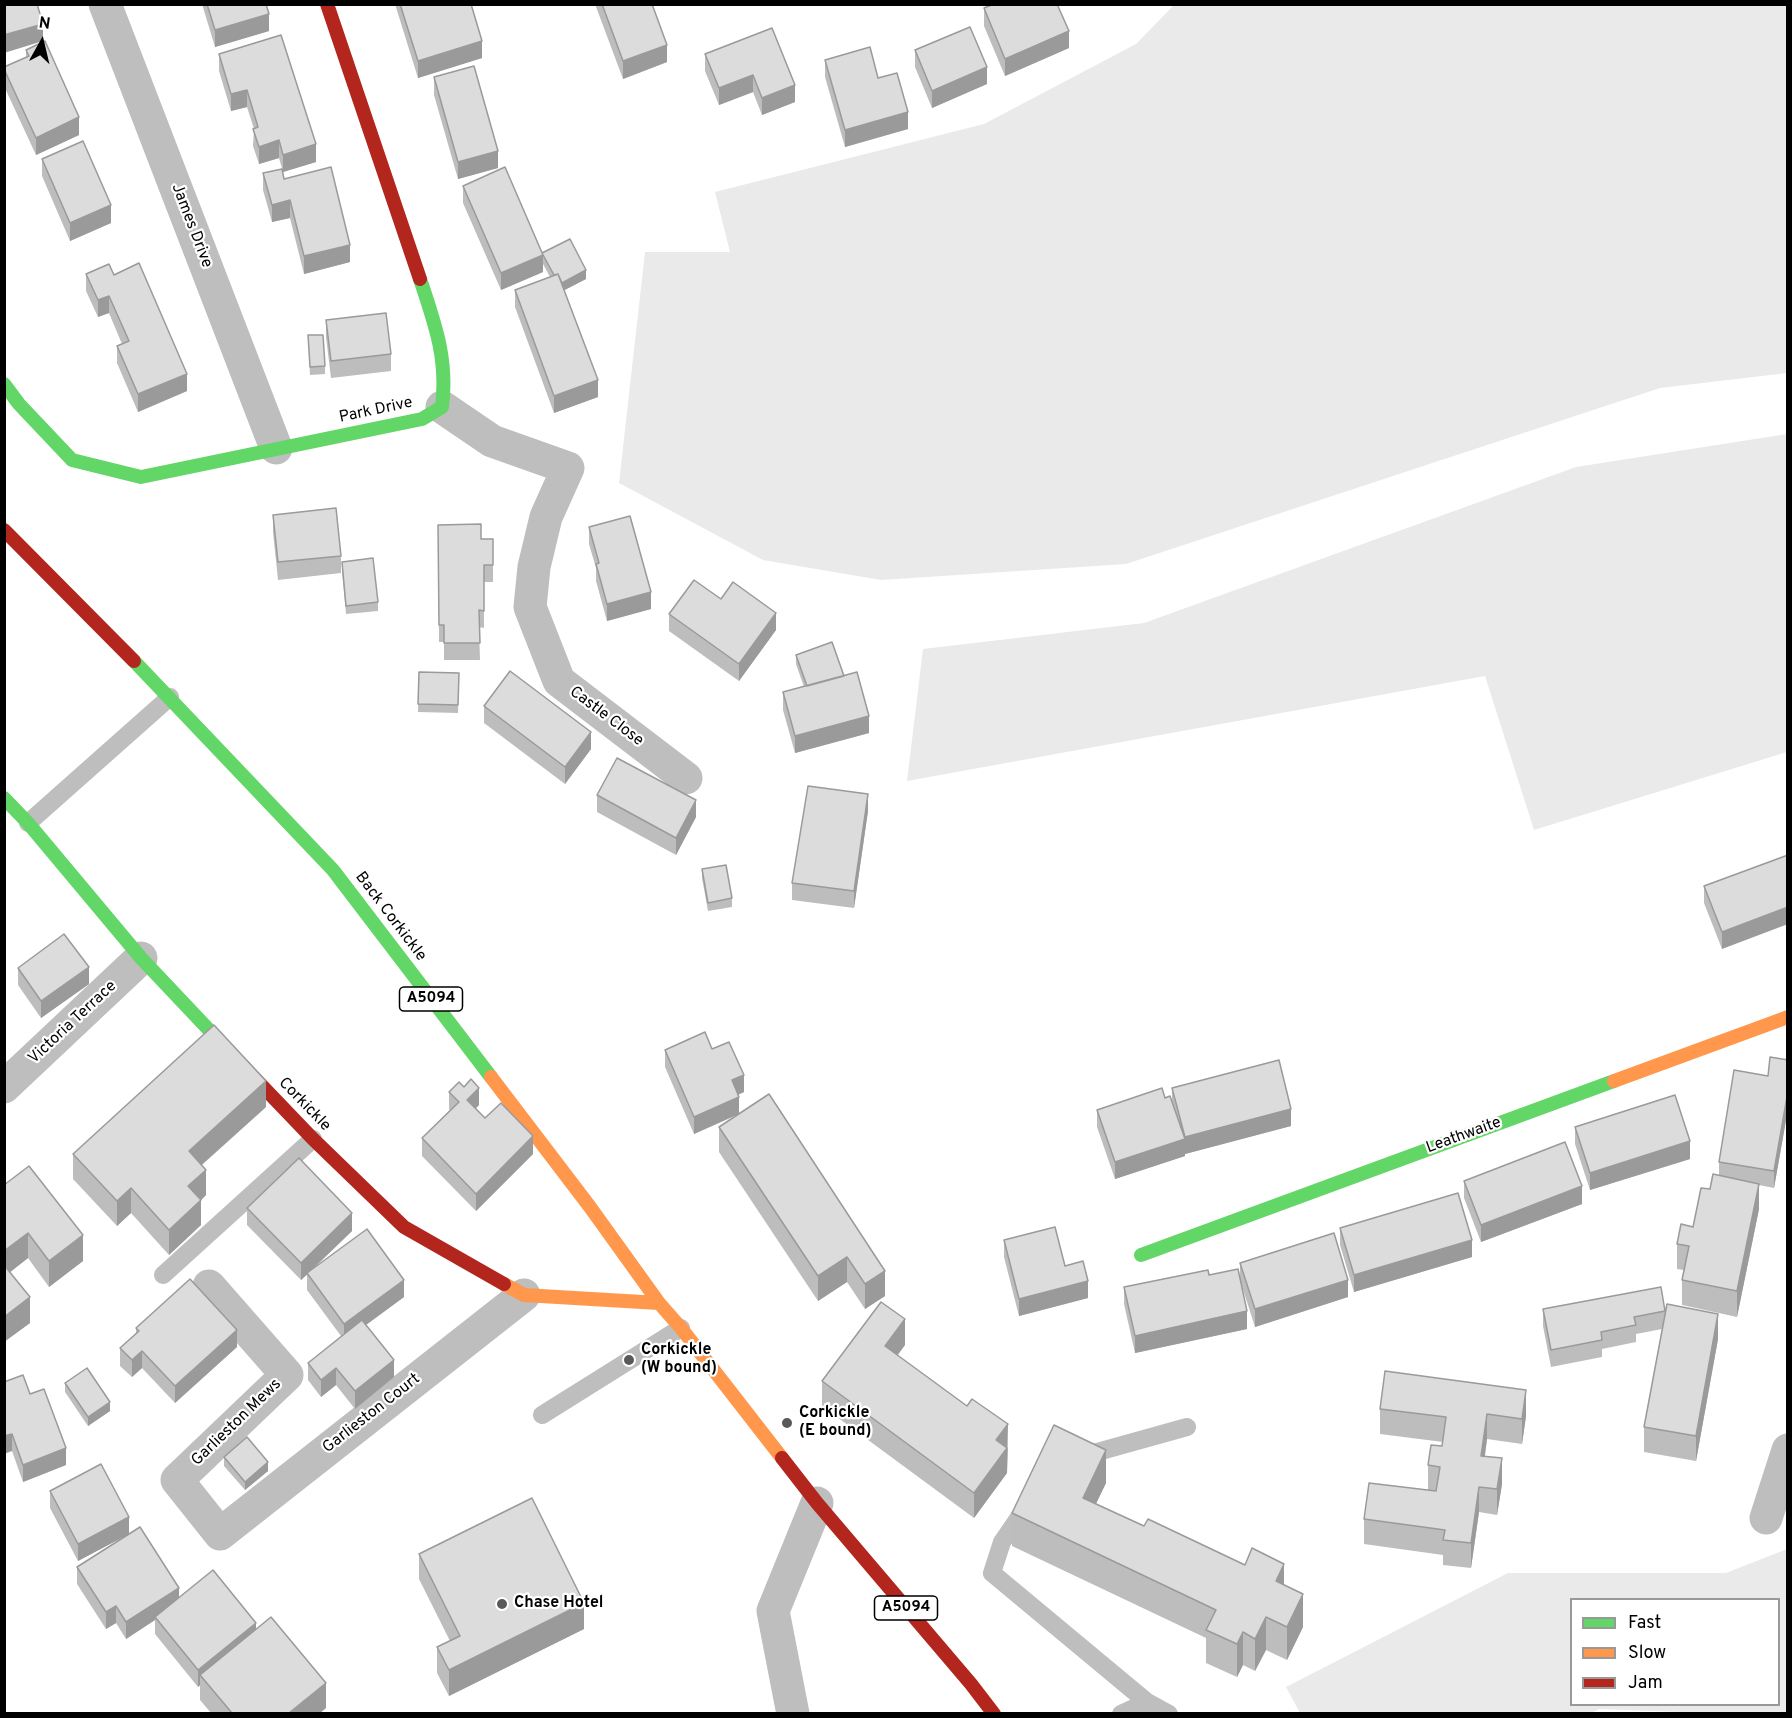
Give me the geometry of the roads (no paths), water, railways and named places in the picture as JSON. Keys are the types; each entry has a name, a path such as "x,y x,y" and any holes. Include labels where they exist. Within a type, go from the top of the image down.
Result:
{"street":[{"name":"James Drive","path":"105,4 276,448"},
{"path":"327,4 439,335 445,383 442,407"},
{"name":"Park Drive","path":"4,384 19,404 72,459 141,477 422,419 442,407"},
{"name":"Castle Close","path":"442,407 492,441 568,468 546,517 534,567 530,607 559,681 686,778"},
{"name":"Back Corkickle","path":"4,530 170,697 333,870 590,1207 659,1303 817,1503"},
{"name":"Corkickle","path":"4,798 28,823 141,958 313,1139 404,1227 524,1295 659,1303"},
{"name":"Victoria Terrace","path":"4,1087 141,958"},
{"name":"Leathwaite","path":"1141,1255 1788,1017"},
{"name":"Garlieston Mews","path":"209,1286 287,1375 177,1480 220,1533"},
{"name":"Garlieston Court","path":"220,1533 524,1295"},
{"path":"1766,1518 1788,1450"},
{"path":"794,1713 773,1611 817,1503"},
{"name":"A5094","path":"817,1503 994,1713"}],"lane":[{"path":"28,823 170,697"},
{"path":"164,1275 313,1139"},
{"path":"542,1415 681,1328"},
{"path":"1066,1461 1187,1427"},
{"path":"1035,1493 1002,1542 992,1573 1147,1701 1169,1713"},
{"path":"1121,1713 1147,1701"}],"place":[{"name":"Corkickle (W bound)","path":"629,1360"},
{"name":"Corkickle (E bound)","path":"787,1423"},
{"name":"Chase Hotel","path":"502,1604"}]}
